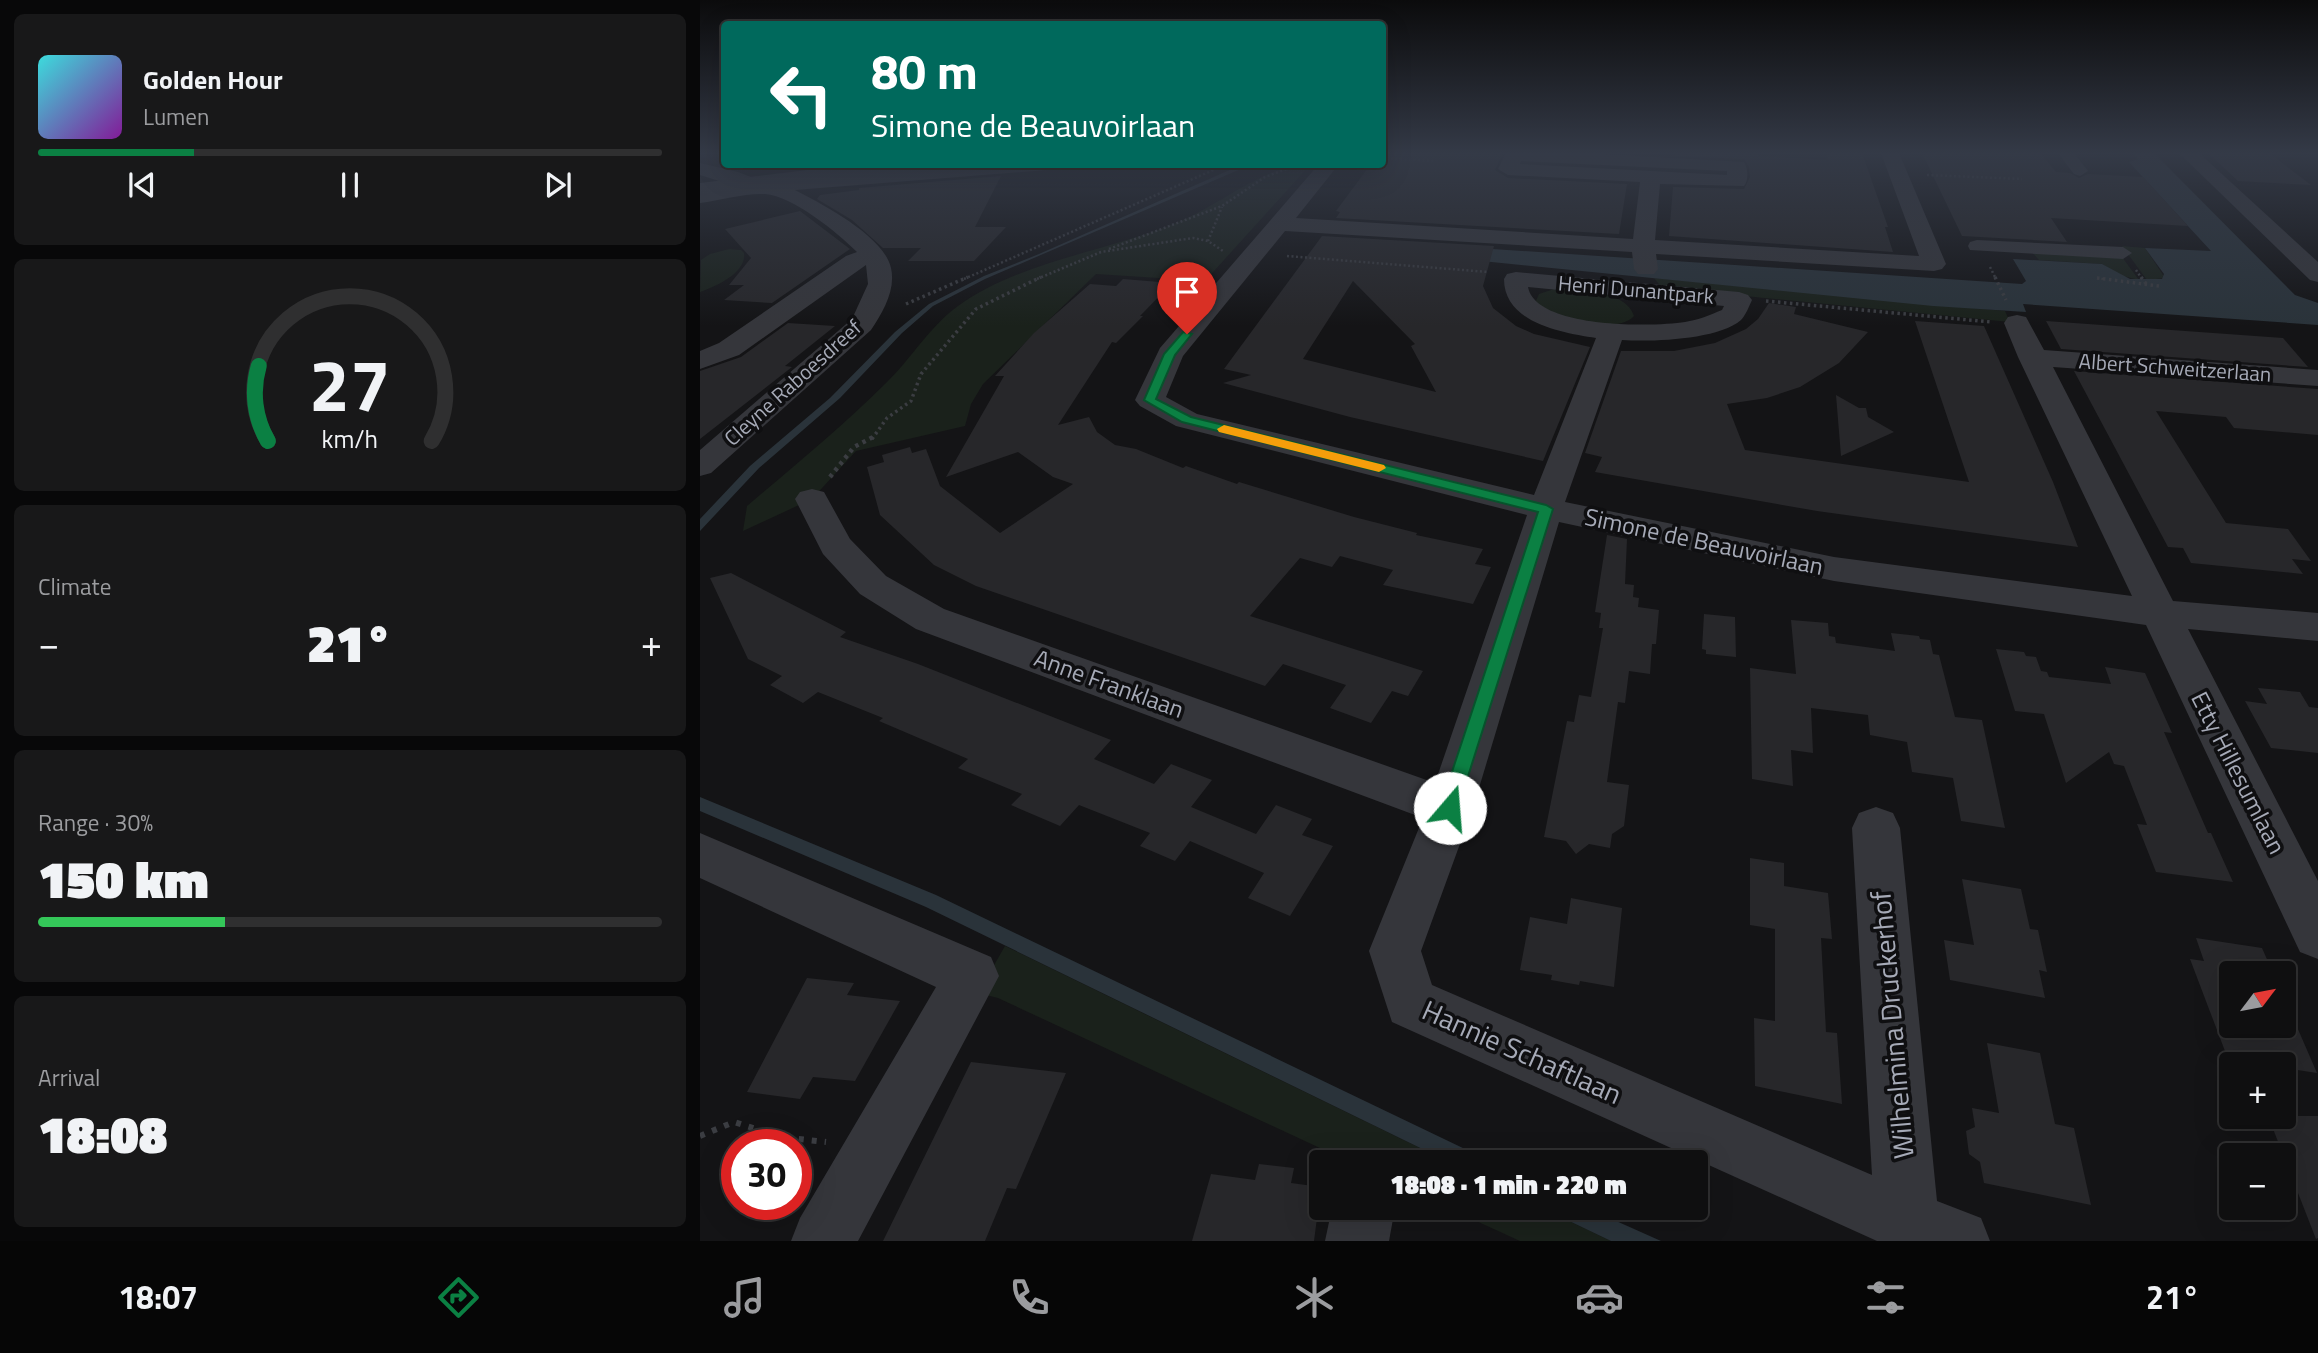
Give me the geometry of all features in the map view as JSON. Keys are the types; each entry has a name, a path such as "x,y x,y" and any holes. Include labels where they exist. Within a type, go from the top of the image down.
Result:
{"street":[{"path":"700,361 729,349 854,261 870,255 839,222 822,211"},
{"name":"Simone de Beauvoirlaan","path":"1290,211 1170,354 1150,400 1187,420 1546,509 1834,569 2158,613 2318,627"},
{"path":"1646,269 1650,211"},
{"path":"1280,223 1646,269 1934,264 1913,211"},
{"path":"2250,211 2318,275"},
{"path":"1977,246 2123,253"},
{"name":"Cleyne Raboesdreef","path":"700,466 862,324 871,310 880,284 879,266 870,255"},
{"name":"Henri Dunantpark","path":"1646,269 1740,300 1732,315 1702,327 1666,332 1577,327 1533,312 1518,297 1516,279 1646,269"},
{"name":"Albert Schweitzerlaan","path":"2017,323 2158,613"},
{"name":"Henri Dunantpark","path":"1546,509 1612,331"},
{"name":"Albert Schweitzerlaan","path":"2032,357 2318,378"},
{"name":"Anne Franklaan","path":"812,499 836,546 873,585 930,620 1450,808"},
{"name":"Hannie Schaftlaan","path":"1546,509 1450,808 1395,951 1411,1003 1907,1222 1958,1241"},
{"name":"Etty Hillesumlaan","path":"2158,613 2318,934"},
{"name":"Wilhelmina Druckerhof","path":"1876,828 1907,1222"},
{"path":"700,855 972,976 823,1241"},
{"path":"1357,1241 1361,1220"}],"path":[{"path":"871,310 899,307 1119,211"},
{"path":"812,499 854,447 871,440 887,418 911,401 921,374 976,309 1010,290 1209,211"},
{"path":"1208,241 1220,211"},
{"path":"1101,252 1193,238 1208,241 1220,251 1443,268 1504,274 1516,279"},
{"path":"2138,272 2147,285"},
{"path":"1740,300 2017,323"},
{"path":"700,1136 734,1122 781,1137 830,1143 887,1126"}],"shaded area":[{"path":"1137,211 1143,211 985,279 933,306 902,333 840,398 759,468 700,531 700,519 750,466 830,398 895,332 929,304 984,276"},
{"path":"1200,211 1268,211 1205,281 1096,274 983,384 971,404 965,426 856,451 812,499 743,531 747,506 869,399 938,323 958,306 1008,278 1176,223"},
{"path":"2174,211 2212,211 2295,295 2318,303 2318,325 2023,304 2026,312 1933,306 1472,260 1327,238 2022,284 2026,281 2013,259 2102,264 2130,279 2162,279 2164,274 2145,248 2211,251"},
{"path":"2122,246 2145,248 2165,278 2147,280"},
{"path":"729,249 741,250 744,253 740,267 729,278 700,292 701,260 710,254"},
{"path":"2031,251 2122,257 2139,280 2119,275 2102,264 2039,260"},
{"path":"1654,278 2005,311 2010,322 1662,288"},
{"path":"1554,289 1611,296 1629,307 1634,316 1623,323 1607,326 1576,323 1535,303 1539,294"},
{"path":"700,797 936,895 1467,1150 1424,1150 926,907 700,811"},
{"path":"1005,946 1424,1150 1324,1150 998,998 978,993"},
{"path":"1474,1220 1567,1220 1611,1241 1520,1241"},
{"path":"1567,1220 1614,1220 1661,1241 1611,1241"}],"building":[{"path":"800,211 850,249 772,303 724,300 744,285 729,285 751,258 725,229"},
{"path":"837,211 983,211 975,227 1006,227 974,261 908,261 921,248 883,248 852,220"},
{"path":"1336,211 1623,211 1619,234 1336,218 1340,212"},
{"path":"1671,211 1882,211 1893,252 1669,236"},
{"path":"1950,211 2174,211 2188,226 2051,218 2067,242 1962,236"},
{"path":"1322,236 1494,246 1483,286 1493,308 1516,326 1534,334 1590,347 1543,461 1350,417 1223,383 1251,375 1224,369","holes":["1353,281 1415,344 1411,346 1436,392 1303,359"]},
{"path":"1123,279 1172,283 1116,343 1112,342 1058,425 1089,417 1097,432 1115,445 1136,449 1183,468 1186,466 1237,484 1239,482 1417,533 1416,535 1483,549 1475,564 1491,567 1473,604 1383,585 1393,570 1340,556 1332,567 1300,558 1250,616 1423,671 1408,696 1392,691 1371,723 1330,708 1346,685 1283,664 1265,686 976,586 934,565 880,515 867,467 884,462 882,455 910,447 912,453 926,449 940,486 1000,533 1073,484 1053,477 1018,452 946,477 1004,376 995,376 1034,333 1090,284 1116,286"},
{"path":"1769,303 1796,307 1794,314 1868,332 1839,363 1800,387 1767,398 1727,404 1745,450 1969,482 1915,321 1984,326 2053,482 2078,547 1817,511 1595,472 1602,457 1585,453 1621,351 1674,351 1715,343 1746,329 1758,319"},
{"path":"2046,321 2283,338 2308,367 2061,349"},
{"path":"788,323 835,326 785,366 792,367 700,439 700,371 741,357"},
{"path":"2074,371 2318,389 2318,435 2234,428 2226,417 2156,411 2226,523 2288,529 2311,561 2292,559 2303,574 2191,563 2183,548 2168,547"},
{"path":"1836,395 1859,408 1866,408 1868,417 1894,432 1841,456"},
{"path":"1607,535 1627,539 1625,584 1634,585 1633,597 1639,598 1638,607 1659,610 1656,644 1652,644 1650,674 1629,671 1625,703 1618,702 1607,782 1629,785 1624,826 1612,834 1610,848 1589,844 1576,854 1566,841 1544,837 1567,721 1574,722 1579,695 1591,697 1603,628 1599,628 1601,613 1595,612"},
{"path":"731,573 846,632 840,637 918,664 1111,740 1094,759 1154,784 1171,764 1212,780 1191,807 1256,834 1276,805 1312,819 1302,835 1333,846 1290,916 1248,898 1264,873 1190,841 1175,861 1140,846 1150,833 1079,805 1060,826 1011,805 1022,794 958,768 968,759 879,721 883,718 818,692 803,703 770,685 782,676 748,659 710,578"},
{"path":"1704,614 1735,617 1736,657 1706,654 1706,650 1702,649"},
{"path":"1791,620 1828,623 1829,636 1835,637 1836,643 1895,651 1891,633 1930,640 1933,654 1939,655 1955,717 1982,720 2005,828 1961,821 1953,778 1912,772 1907,742 1870,735 1868,715 1811,708 1813,753 1791,750 1793,786 1752,779 1750,668 1796,674"},
{"path":"1996,649 2024,652 2026,656 2036,657 2041,671 2047,672 2049,677 2111,684 2105,667 2145,673 2172,733 2164,732 2208,833 2211,833 2233,882 2156,872 2137,824 2147,825 2124,766 2114,764 2109,752 2066,783 2044,714 2015,711"},
{"path":"2258,688 2300,692 2309,707 2318,708 2318,753 2271,748 2245,701 2267,704"},
{"path":"1750,858 1784,863 1784,886 1828,893 1832,939 1821,938 1826,1032 1837,1033 1842,1104 1755,1086 1754,1018 1775,1021 1775,929 1750,925"},
{"path":"1962,879 2021,889 2030,929 2038,930 2047,972 2039,970 2045,998 1950,980 1944,940 1974,945"},
{"path":"1571,898 1622,908 1614,987 1580,981 1579,985 1551,980 1552,975 1520,970 1530,917 1567,924"},
{"path":"2196,938 2262,948 2268,961 2219,961 2219,1035 2190,959 2204,961"},
{"path":"807,978 854,983 847,995 900,1001 855,1081 813,1077 800,1099 747,1092"},
{"path":"2296,1025 2317,1073 2296,1070 2296,1052 2225,1052 2220,1038 2296,1038"},
{"path":"1987,1043 2040,1053 2055,1124 2074,1128 2091,1205 1984,1183 1980,1162 1969,1154 1966,1131 1975,1127 1972,1108 1999,1113"},
{"path":"971,1062 1066,1073 1016,1189 1007,1188 985,1241 883,1241"},
{"path":"2296,1116 2318,1116 2316,1239 2296,1188 2296,1143 2279,1143 2273,1129 2296,1129"},
{"path":"1259,1164 1294,1168 1291,1183 1309,1185 1309,1220 1317,1220 1314,1241 1192,1241 1211,1174 1255,1180"}],"slow traffic":[{"path":"1224,429 1379,468"}],"route":[{"path":"1187,334 1170,354 1150,400 1187,420 1546,509 1450,808"}]}
